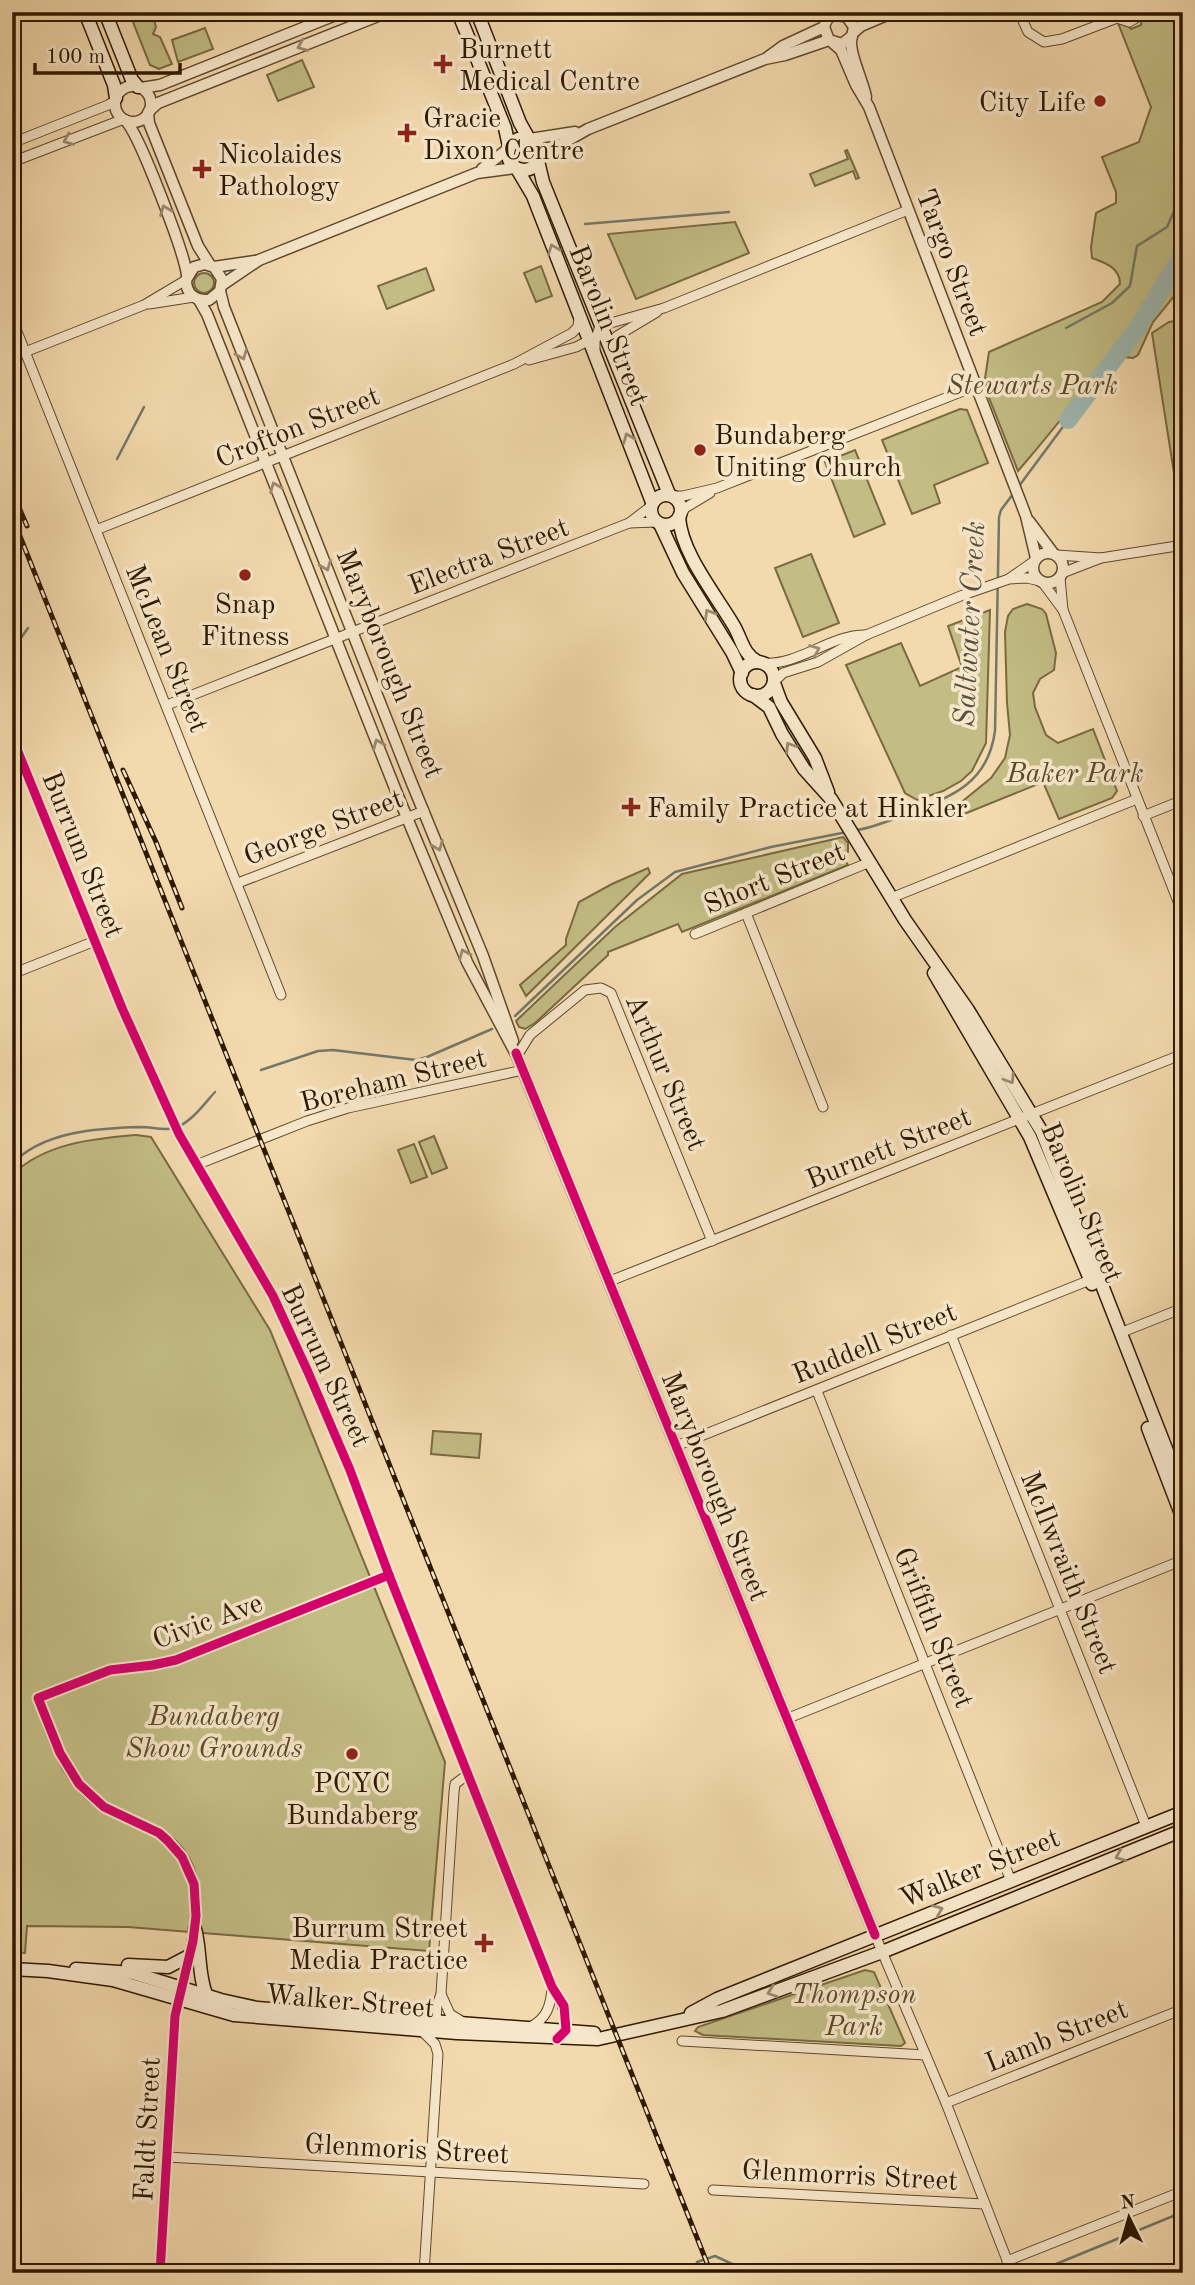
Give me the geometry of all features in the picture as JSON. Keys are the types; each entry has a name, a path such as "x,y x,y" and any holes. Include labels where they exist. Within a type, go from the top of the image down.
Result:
{"main road":[{"path":"85,12 114,85 116,99"},
{"path":"105,12 132,80 139,88"},
{"path":"458,12 505,128 509,162 516,168 529,169 539,160 539,149 520,124 477,12"},
{"path":"509,148 520,138 530,139"},
{"name":"Barolin Street","path":"539,160 543,182 671,495"},
{"name":"Barolin Street","path":"516,168 528,186 651,504"},
{"path":"671,495 680,504 683,535 694,560 733,625 744,649 752,659 773,673 774,683 763,695 753,695 743,688 742,673 732,652 684,573 659,523 651,516 651,504 659,496 671,495"},
{"path":"659,523 672,524 680,516"},
{"path":"742,673 748,665 761,663"},
{"name":"Barolin Street","path":"774,683 781,702 815,758 831,799"},
{"name":"Barolin Street","path":"753,695 769,706 782,734 804,769 843,817 958,1015 1026,1116 1068,1197 1183,1492"},
{"name":"Barolin Street","path":"1026,1116 1183,1519"},
{"name":"Walker Street","path":"679,2020 717,1999 1183,1812"},
{"name":"Walker Street","path":"12,1969 113,1980 179,1994 207,1996 257,2008 436,2021 456,2029 598,2039 722,2011 882,1952 1183,1830"},
{"path":"195,1929 200,1948 202,1984 207,1996"},
{"path":"69,1969 97,1962 168,1967 189,1956"},
{"name":"Walker Street","path":"48,1971 69,1969 133,1973 234,2015 422,2031 530,2027 561,2035"}],"street":[{"path":"12,143 108,105 123,89 153,87 343,12"},
{"path":"12,162 125,120 140,120 158,103 388,12"},
{"path":"765,59 833,15 857,17 869,12"},
{"path":"539,160 544,153 588,129 765,59 832,42 842,44 861,26 894,12"},
{"path":"1019,12 1032,37 1044,42 1062,39 1119,15 1132,22 1136,19 1137,12"},
{"path":"844,15 852,22 853,34"},
{"path":"321,21 327,36"},
{"path":"824,21 832,42"},
{"name":"Targo Street","path":"853,34 850,46 863,82 867,103 1025,514 1035,560"},
{"name":"Targo Street","path":"832,42 841,50 867,103"},
{"path":"179,77 185,92"},
{"path":"139,88 150,101 149,123 198,246 220,275 221,288"},
{"path":"116,99 116,111 132,128 153,178 183,254 187,290 196,299"},
{"path":"530,139 538,140 588,129"},
{"path":"477,173 509,148"},
{"path":"25,352 144,305 187,277 199,265 259,260 477,173 516,168"},
{"path":"595,355 595,341 600,326 664,308 908,210"},
{"path":"144,305 209,300 259,260"},
{"name":"Maryborough Street","path":"221,288 224,307 487,967 523,1070 786,1718 946,2103 1012,2273"},
{"name":"Maryborough Street","path":"196,299 207,314 335,639 467,962 517,1054"},
{"path":"611,353 613,339 664,308"},
{"path":"590,341 594,331 594,310"},
{"name":"Crofton Street","path":"514,364 572,333 579,322 578,312"},
{"name":"McLean Street","path":"12,319 281,995"},
{"name":"Crofton Street","path":"96,530 514,364 590,341"},
{"path":"671,495 683,496 718,488 976,386"},
{"path":"680,516 685,508 718,488"},
{"name":"Electra Street","path":"167,705 629,523 651,504"},
{"name":"Targo Street","path":"1025,514 1055,554"},
{"name":"Electra Street","path":"629,523 659,523"},
{"path":"1008,579 1044,553 1074,558 1101,558 1183,545"},
{"path":"1055,554 1063,564 1063,610"},
{"path":"774,683 783,673 818,662 866,635 993,584 1008,579 1027,578 1052,583 1061,575 1101,558"},
{"path":"1035,560 1032,570 1063,610 1183,914"},
{"path":"761,663 775,663 800,656 853,634 866,635"},
{"name":"Burrum Street","path":"12,737 95,941 172,1119 287,1323 350,1470 467,1775 552,1987 564,2006 561,2035"},
{"path":"12,767 23,763"},
{"path":"891,898 1137,799"},
{"path":"1143,816 1183,800"},
{"name":"George Street","path":"238,883 424,811"},
{"name":"Short Street","path":"695,934 870,862"},
{"path":"746,914 824,1107"},
{"path":"12,974 95,941"},
{"name":"Arthur Street","path":"517,1054 530,1035 585,990 596,988 611,993 712,1241"},
{"name":"Burnett Street","path":"610,1281 1183,1054"},
{"name":"Boreham Street","path":"196,1165 327,1114 523,1070"},
{"name":"Ruddell Street","path":"676,1447 817,1391 824,1385 1090,1280"},
{"path":"1120,1333 1183,1308"},
{"name":"McIlwraith Street","path":"951,1335 1146,1826"},
{"name":"Griffith Street","path":"817,1391 1011,1881"},
{"path":"786,1718 1183,1560"},
{"name":"Civic Ave","path":"38,1698 110,1670 176,1660 389,1575"},
{"name":"Faldt Street","path":"38,1698 60,1753 79,1784 104,1807 159,1833 182,1857 194,1884 195,1929 175,2016 160,2273"},
{"path":"456,2029 436,2021 437,2004 441,1994 455,1784 467,1775"},
{"path":"530,2027 546,2013 551,2002 552,1987"},
{"path":"441,1994 456,2029"},
{"name":"Lamb Street","path":"946,2103 1183,2009"},
{"path":"424,2273 438,2054 441,2045 456,2029"},
{"path":"422,2031 434,2042 438,2054"},
{"path":"682,2041 925,2054"},
{"name":"Glenmoris Street","path":"167,2157 644,2185"},
{"name":"Glenmorris Street","path":"713,2190 984,2204"},
{"path":"1007,2260 1183,2191"}],"green space":[{"name":"Stewarts Park","path":"1142,12 1183,12 1183,290 1175,295 1153,322 1138,355 1133,358 1124,357 1131,341 1166,291 1158,288 1091,381 1018,471 984,385 989,352 1102,302 1120,284 1115,270 1092,258 1091,247 1096,213 1116,203 1116,192 1102,157 1139,142 1151,107 1118,23 1131,29 1141,25"},
{"path":"152,14 156,27 153,34 160,37 172,64 159,69 150,65 133,22"},
{"path":"205,28 213,49 178,62 172,40"},
{"path":"302,60 314,87 278,101 267,75"},
{"path":"847,150 859,178 856,179 853,171 815,186 810,174 848,159"},
{"path":"735,222 749,253 636,299 608,234"},
{"path":"541,266 552,296 536,302 524,273"},
{"path":"426,268 434,290 387,309 378,286"},
{"path":"204,273 211,276 214,283 211,290 204,293 197,290 194,283 197,276"},
{"path":"1183,320 1182,524 1152,333 1169,322"},
{"path":"960,409 967,410 988,463 934,485 940,503 912,514 882,440"},
{"path":"855,450 885,524 854,537 825,462"},
{"path":"811,554 839,623 803,637 775,568"},
{"name":"Baker Park","path":"1027,604 1042,609 1046,614 1056,653 1054,670 1040,679 1033,693 1035,707 1046,735 1058,743 1093,729 1117,791 1112,798 1059,819 1043,782 952,819 953,809 991,778 1005,758 1010,735 1005,632 1008,616 1013,609"},
{"path":"990,610 986,743 972,771 961,781 917,800 905,793 846,665 901,643 920,686 962,667 948,626"},
{"path":"843,837 848,843 848,852 842,855 848,865 682,932 678,924 608,952 608,955 535,1023 525,1029 519,1027 516,1021 615,927 682,874"},
{"path":"648,868 650,873 526,996 520,985 566,945 579,902"},
{"name":"Bundaberg Show Grounds","path":"136,1135 151,1137 270,1330 445,1762 429,1951 128,1927 27,1926 25,1953 12,1952 12,1175 25,1164 54,1149 103,1138"},
{"path":"434,1136 447,1168 432,1174 419,1142"},
{"path":"414,1144 427,1177 411,1183 398,1150"},
{"path":"433,1431 481,1434 479,1458 431,1454"},
{"name":"Thompson Park","path":"865,1970 874,1972 905,2043 901,2046 703,2035 695,2031 698,2027"}],"waterway":[{"path":"1066,328 1112,303 1130,286 1137,246 1167,227 1183,191"},
{"path":"585,224 729,212"},
{"name":"Saltwater Creek","path":"1068,420 1136,330 1179,261 1183,246"},
{"path":"117,459 144,407"},
{"name":"Saltwater Creek","path":"1019,486 1068,420"},
{"name":"Saltwater Creek","path":"857,830 890,821 954,793 966,785 985,763 995,731 999,517 1013,494"},
{"path":"12,651 28,628"},
{"name":"Saltwater Creek","path":"515,1016 637,900 675,872 771,847 847,832"},
{"name":"Saltwater Creek","path":"261,1070 318,1051 333,1050 416,1060 492,1029"},
{"name":"Saltwater Creek","path":"12,1164 39,1144 72,1134 90,1130 141,1127 166,1129 180,1126 215,1092"},
{"path":"1034,2273 1183,2212"},
{"path":"695,2273 697,2262 715,2256 753,2272"},
{"path":"752,2272 770,2273"}],"railway":[{"path":"12,491 27,526"},
{"path":"12,516 711,2273"},
{"path":"123,770 182,908"}],"cycle path":[{"path":"12,737 122,1008 179,1134 273,1296 350,1470 552,1987 564,2006 566,2030 557,2039"},
{"path":"516,1053 875,1935"},
{"path":"160,2273 175,2016 193,1941 196,1916 194,1884 182,1857 159,1833 104,1807 79,1784 60,1753 38,1698 110,1670 176,1660 389,1575"}],"place":[{"name":"Burnett Medical Centre","path":"443,64"},
{"name":"City Life","path":"1100,101"},
{"name":"Gracie Dixon Centre","path":"407,133"},
{"name":"Nicolaides Pathology","path":"202,169"},
{"name":"Bundaberg Uniting Church","path":"700,450"},
{"name":"Snap Fitness","path":"245,575"},
{"name":"Family Practice at Hinkler","path":"631,807"},
{"name":"PCYC Bundaberg","path":"352,1754"},
{"name":"Burrum Street Media Practice","path":"484,1943"}]}
